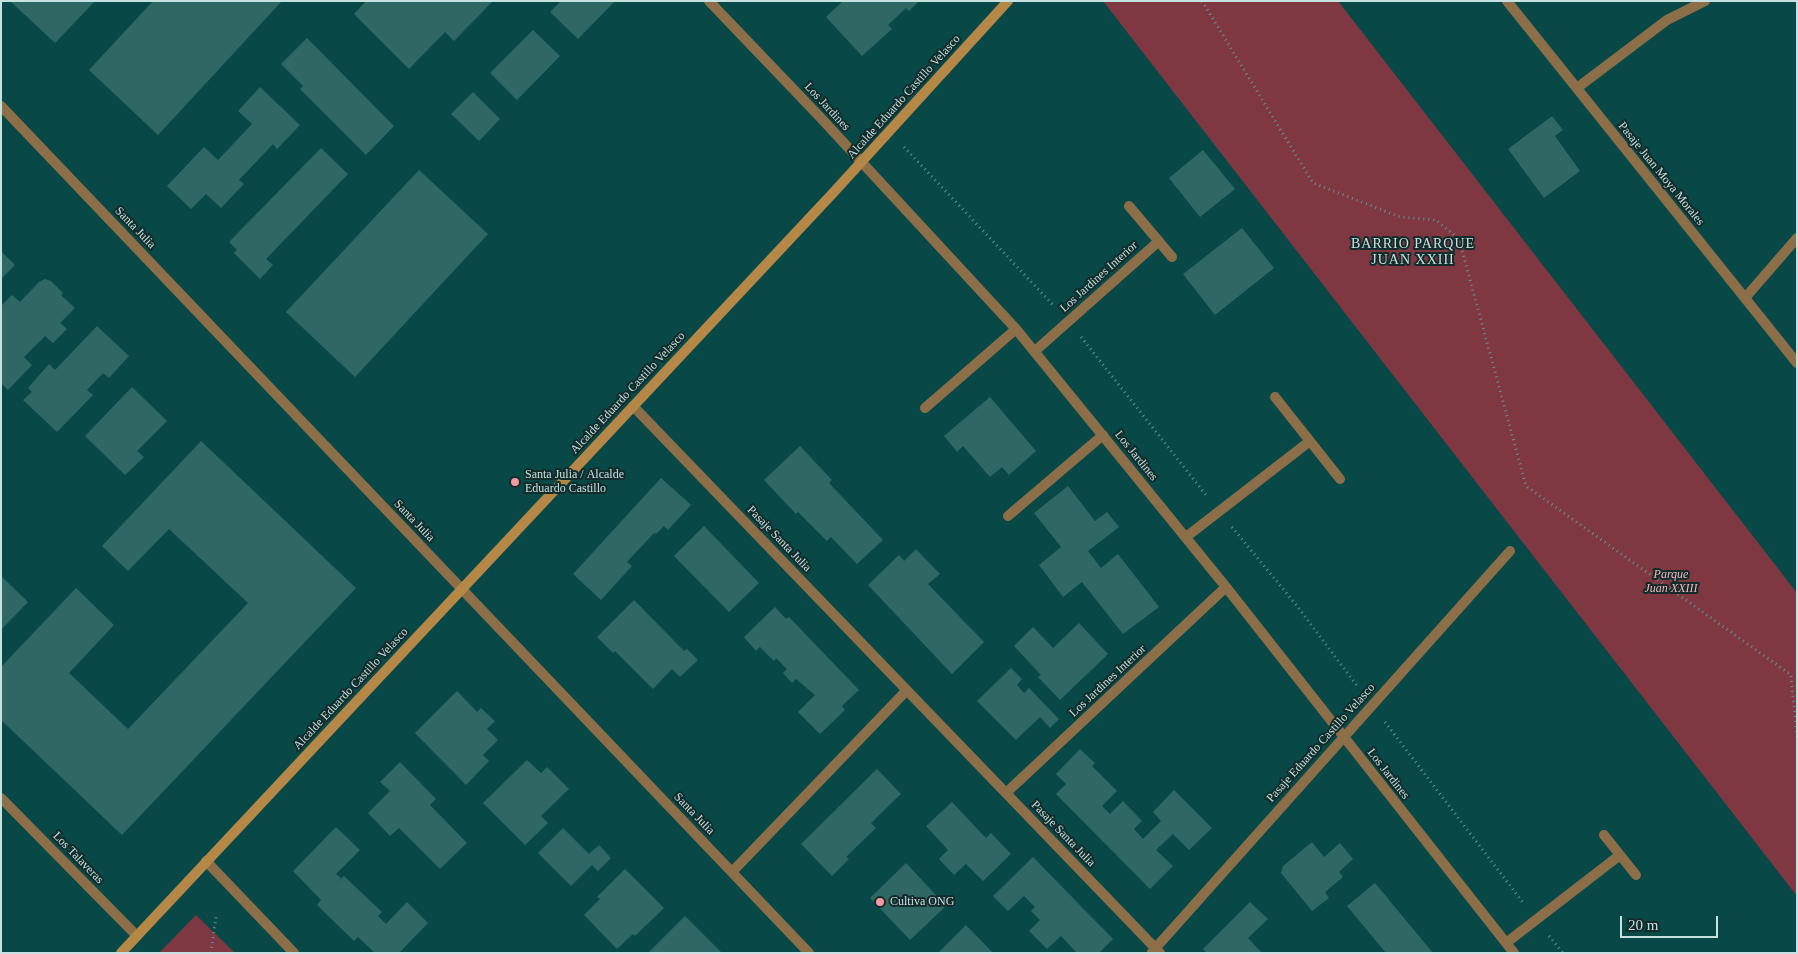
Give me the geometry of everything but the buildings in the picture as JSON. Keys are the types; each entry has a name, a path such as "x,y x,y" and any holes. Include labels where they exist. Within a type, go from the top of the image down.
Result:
{"main road":[{"name":"Alcalde Eduardo Castillo Velasco","path":"121,953 862,162 1008,1"}],"street":[{"name":"Los Jardines","path":"709,1 862,162 1035,351 1226,587 1514,953"},
{"name":"Pasaje Juan Moya Morales","path":"1507,1 1797,363"},
{"path":"1576,88 1667,20 1704,1"},
{"name":"Santa Julia","path":"1,106 809,953"},
{"path":"1129,206 1172,257"},
{"path":"1745,298 1797,238"},
{"name":"Los Jardines Interior","path":"1035,351 1158,241"},
{"path":"925,408 1016,329"},
{"path":"1275,397 1340,479"},
{"name":"Pasaje Santa Julia","path":"633,406 1156,951"},
{"path":"1008,516 1103,435"},
{"path":"1186,538 1310,441"},
{"name":"Pasaje Eduardo Castillo Velasco","path":"1156,951 1510,551"},
{"name":"Los Jardines Interior","path":"1006,793 1226,587"},
{"path":"732,872 907,690"},
{"name":"Los Talaveras","path":"1,798 137,936"},
{"path":"1604,835 1636,875"},
{"path":"1506,944 1620,855"},
{"path":"206,861 294,953"}],"path":[{"path":"1202,1 1313,183 1400,217 1436,220 1459,239 1526,486 1791,675 1797,738"},
{"path":"901,143 1068,321 1297,606 1563,953"},
{"path":"211,953 216,917"}],"green space":[{"name":"Parque Juan XXIII","path":"1103,1 1338,1 1797,593 1797,896"},
{"path":"196,915 235,953 159,953"}],"place":[{"name":"Santa Julia / Alcalde Eduardo Castillo","path":"515,482"},
{"name":"Cultiva ONG","path":"880,902"}],"district":[{"name":"BARRIO PARQUE JUAN XXIII","path":"1413,252"}]}
